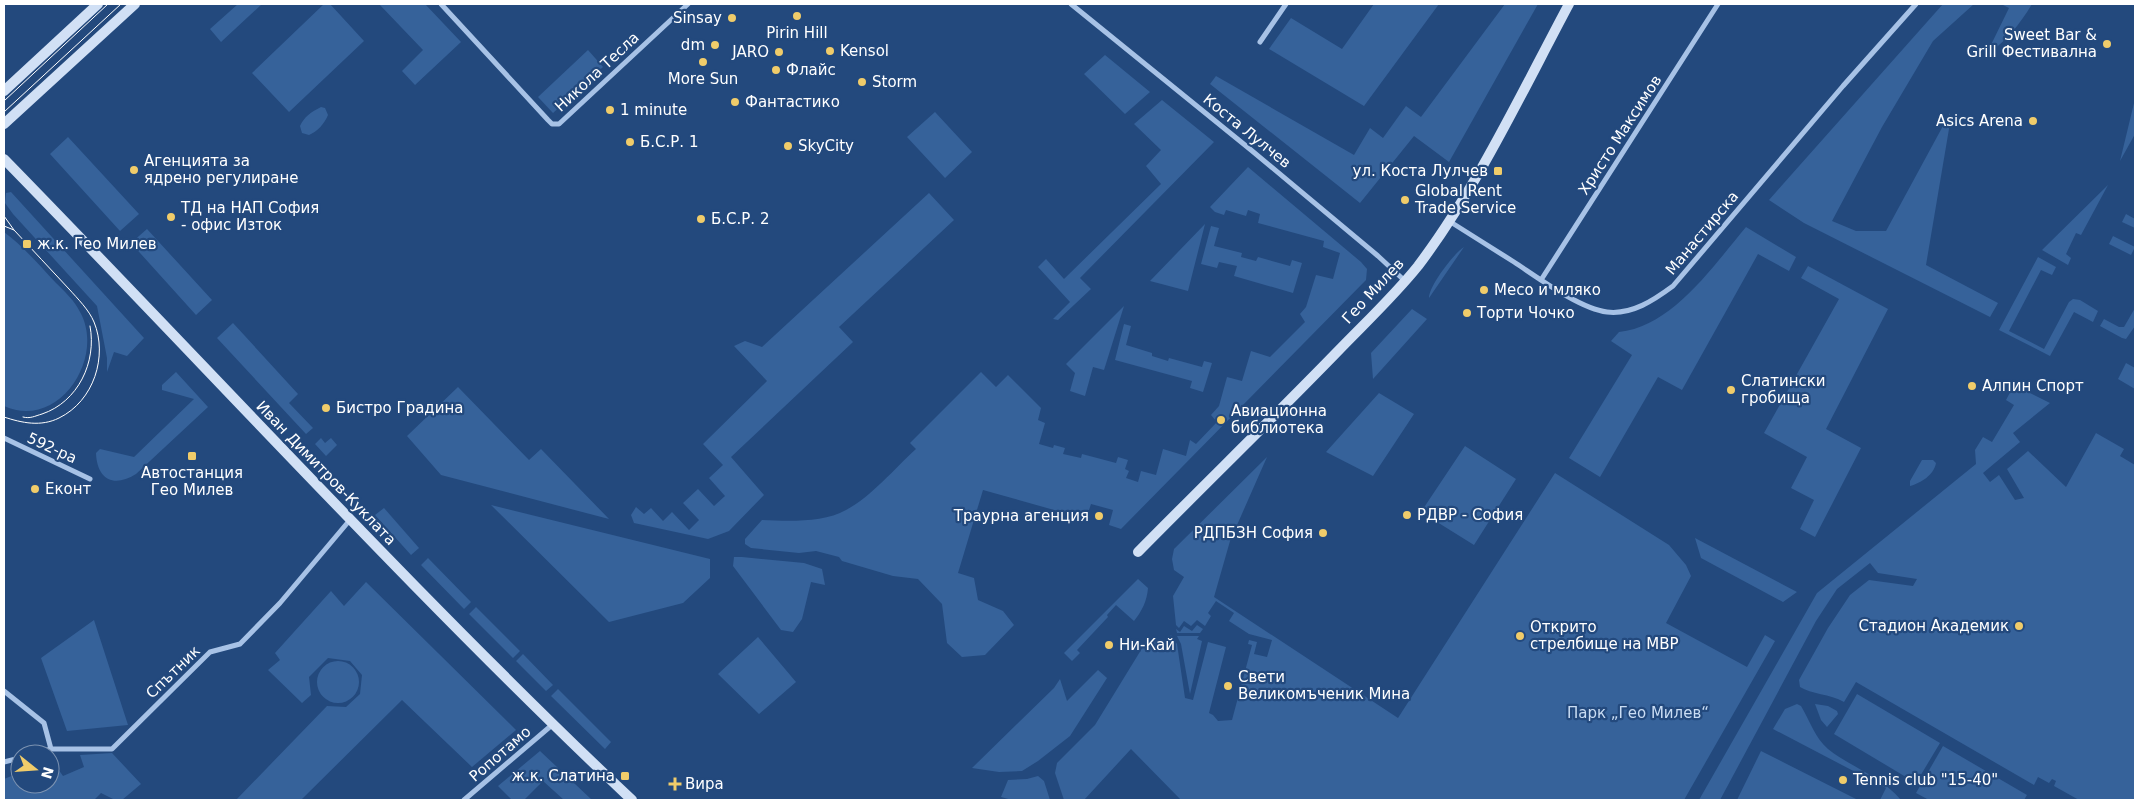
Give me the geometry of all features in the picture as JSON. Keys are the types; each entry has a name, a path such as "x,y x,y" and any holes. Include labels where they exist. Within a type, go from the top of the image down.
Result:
{"street":[{"path":"4,91 98,4"},
{"path":"4,124 136,4"},
{"name":"Никола Тесла","path":"441,4 548,120 552,124 559,124 688,4"},
{"name":"Коста Лулчев","path":"1071,4 1258,156 1378,256 1405,281"},
{"path":"1260,42 1286,4"},
{"name":"Гео Милев","path":"1138,552 1279,412 1405,281 1449,221 1498,136 1569,4"},
{"name":"Христо Максимов","path":"1541,280 1718,4"},
{"name":"Манастирска","path":"1449,221 1541,280 1593,309 1608,312 1629,310 1646,304 1673,286 1916,4"},
{"name":"Иван Димитров-Куклата","path":"4,160 350,521 552,725 632,800"},
{"name":"592-ра","path":"4,438 90,479"},
{"name":"Спътник","path":"60,749 112,749 210,652 240,644 280,604 350,521"},
{"path":"4,691 44,723 50,744"},
{"name":"Ропотамо","path":"464,800 552,725"}],"green space":[{"path":"238,4 262,4 221,42 210,29"},
{"path":"324,4 330,4 364,41 289,112 252,73"},
{"path":"379,4 425,4 461,42 415,85 402,71 423,50"},
{"path":"1374,4 1439,4 1364,106 1269,49 1291,18 1342,49"},
{"path":"1505,4 1538,4 1449,162 1414,136 1360,203 1210,84 1216,76 1354,155 1370,128 1383,138 1406,106 1421,117"},
{"path":"1943,4 1974,4 1933,41 1882,127 1832,221 1856,231 1886,231 1950,113 1950,123 1926,265 1998,303 1990,317 1804,223 1769,200"},
{"path":"2001,4 2032,4 2012,32 1986,55 2009,8"},
{"path":"588,50 603,67 553,113 538,97"},
{"path":"1105,55 1150,92 1125,114 1084,74"},
{"path":"2135,99 2135,134 2120,161"},
{"path":"1162,100 1214,142 1080,278 1091,289 1058,320 1053,319 1070,302 1038,267 1046,259 1064,279 1161,184 1146,166 1161,150 1134,124"},
{"path":"321,107 325,108 328,115 323,124 309,135 302,133 300,126 304,120"},
{"path":"935,112 972,152 945,178 907,137"},
{"path":"68,137 139,214 120,231 50,154"},
{"path":"1248,167 1361,262 1367,269 1366,280 1121,529 1109,525 1113,510 1091,504 1086,519 983,490 958,573 974,578 978,600 1003,611 1014,625 985,655 962,657 947,643 942,604 918,579 893,576 816,551 799,553 751,548 745,544 745,539 762,520 794,521 816,519 837,514 856,504 874,490 916,449 910,443 981,372 996,387 1008,375 1041,408 1038,420 1045,423 1039,444 1053,448 1054,445 1065,448 1063,454 1081,458 1082,454 1116,463 1118,457 1128,460 1125,469 1129,471 1126,478 1138,482 1141,471 1156,475 1163,449 1186,456 1190,440 1196,444 1217,422 1211,415 1219,406 1227,377 1242,381 1251,351 1270,357 1305,322 1300,314 1306,307 1316,275 1333,279 1340,253 1323,247 1324,241 1258,223 1260,214 1248,210 1246,216 1226,210 1224,215 1215,212 1210,207"},
{"path":"2108,185 2081,235 2076,233 2066,254 2071,258 2068,265 2042,250"},
{"path":"11,192 144,338 127,356 114,352 107,372 107,358 97,306 13,214 5,203 6,193"},
{"path":"929,193 954,220 839,327 853,342 731,457 764,495 729,531 708,539 634,523 631,515 636,507 644,514 651,508 663,521 672,512 689,530 699,520 683,503 698,489 714,506 725,496 709,478 723,465 703,444 767,381 734,346 745,341 762,347"},
{"path":"2126,214 2135,219 2135,228 2122,222"},
{"path":"1205,224 1188,291 1150,281"},
{"path":"1211,226 1219,228 1214,246 1242,253 1241,257 1256,261 1258,257 1290,266 1292,260 1302,263 1293,293 1234,276 1237,266 1219,262 1217,268 1201,264"},
{"path":"1746,227 1796,257 1789,271 1758,254 1682,390 1658,377 1600,477 1569,458 1632,355 1611,341 1619,332 1638,328 1657,319 1674,307 1706,276"},
{"path":"147,229 212,300 196,315 131,243"},
{"path":"4,232 72,300 80,312 86,330 87,350 82,369 72,386 59,399 42,408 24,411 4,406"},
{"path":"2113,236 2135,247 2131,255 2109,244"},
{"path":"1464,247 1429,298 1433,286 1443,270"},
{"path":"2038,257 2056,267 2052,275 2041,270 2009,331 2044,349 2069,302 2073,299 2080,300 2098,311 2093,322 2074,312 2050,356 1999,330"},
{"path":"1808,266 1888,309 1826,429 1861,448 1815,537 1800,529 1814,500 1791,488 1807,457 1764,433 1839,299 1801,278"},
{"path":"1124,306 1104,370 1093,367 1085,396 1070,391 1075,373 1066,364"},
{"path":"2135,308 2135,326 2126,339 2100,326 2104,319 2119,327 2124,327"},
{"path":"1412,309 1427,319 1373,379 1371,353"},
{"path":"233,323 298,394 289,403 313,428 306,434 217,338"},
{"path":"1124,324 1131,326 1126,345 1152,353 1152,356 1168,361 1169,358 1202,367 1204,361 1212,363 1203,392 1190,388 1192,381 1115,360"},
{"path":"2126,363 2135,368 2135,389 2118,379"},
{"path":"176,372 208,407 136,474 121,480 114,481 108,479 103,475 97,462 96,453 100,449 134,457 194,399 162,390 162,385"},
{"name":"Стадион Академик","path":"2014,385 2050,403 2013,433 2020,442 1983,473 1990,482 1999,475 2015,500 2024,498 2007,469 2028,451 2066,487 2096,433 2124,449 2120,456 2135,465 2135,800 2079,800 2054,786 2056,781 2052,779 2049,783 2038,777 2034,785 1856,682 1844,702 1800,687 1799,680 1828,628 1850,595 1869,580 1913,586 1917,579 1878,573 1870,563 1837,589 1816,621 1720,800 1699,800 1817,593 1976,464 1975,450 1983,437 1992,442 2014,405 2006,400"},
{"path":"458,387 529,460 541,449 609,519 441,475 407,436"},
{"path":"1379,393 1414,414 1373,476 1326,452"},
{"path":"321,438 325,443 331,438 337,445 326,456 315,444"},
{"path":"1465,446 1516,479 1474,545 1421,512"},
{"name":"Парк „Гео Милев“","path":"1267,457 1230,541 1214,597 1398,718 1555,473 1669,545 1686,565 1691,576 1666,623 1747,667 1765,635 1775,641 1684,800 1181,800 1131,749 1084,800 1064,800 1055,773 1057,763 1095,725 1149,637 1164,646 1171,635 1177,644 1185,698 1193,700 1208,642 1226,647 1209,713 1218,721 1232,720 1252,645 1248,644 1249,640 1257,642 1254,654 1267,657 1272,640 1249,634 1229,621 1234,613 1216,601 1208,613 1211,616 1205,626 1197,620 1191,626 1184,621 1179,628 1176,625 1173,596 1184,577 1174,570 1172,559 1174,549"},
{"path":"1922,460 1933,460 1936,463 1935,467 1926,478 1910,486 1910,481"},
{"path":"491,505 710,559 710,578 683,603 609,622"},
{"path":"384,508 419,548 411,555 375,515"},
{"path":"1695,538 1797,592 1783,602 1701,558"},
{"path":"734,557 804,563 822,569 825,585 811,582 802,619 793,632 781,630 733,566"},
{"path":"428,558 471,602 464,609 421,565"},
{"path":"1138,579 1148,588 1144,606 1134,621 1116,605 1107,615 1108,617 1077,650 1080,653 1072,661 1064,653"},
{"path":"366,582 516,730 472,767 402,700 301,800 236,800 327,706 346,707 360,694 362,675 350,661 328,658 309,677 311,695 302,703 268,670 280,660 275,653 331,591 344,606"},
{"path":"476,607 520,651 513,658 469,614"},
{"path":"94,620 128,725 67,731 41,658"},
{"path":"1197,625 1203,629 1200,633 1177,633 1176,629 1180,632 1184,626 1192,631"},
{"path":"1177,636 1199,636 1197,639 1202,641 1190,694 1181,644"},
{"path":"758,637 796,682 759,714 718,674"},
{"path":"523,654 553,685 546,691 516,661"},
{"path":"342,661 350,664 356,670 359,682 356,694 350,700 334,703 326,700 320,694 317,678 320,670 326,664"},
{"path":"1098,670 1107,678 1070,736 1038,761 1022,771 999,772 972,768 1054,688 1060,679 1067,701"},
{"path":"558,689 611,742 605,749 551,696"},
{"path":"1857,694 1940,743 1916,783 1834,734"},
{"path":"1797,704 1801,706 1823,745 1837,756 1885,785 1901,800 1880,800 1886,788 1773,729 1785,709"},
{"path":"1815,704 1828,706 1837,711 1838,714 1827,727 1821,720"},
{"path":"1943,746 2027,795 2024,800 1929,800 1916,793"},
{"path":"540,751 592,800 564,800 543,781 524,800 512,800 498,786"},
{"path":"1761,751 1858,800 1737,800"},
{"path":"112,753 141,784 122,800 115,800 101,793 94,800 4,800 4,779 10,777 10,794 60,794 60,772 63,776 84,767 80,755"},
{"path":"1038,776 1044,781 1050,800 1012,800 1001,797 1008,780 1027,779"}],"tram line":[{"path":"4,101 108,4"},
{"path":"4,112 121,4"},
{"path":"4,216 14,230"},
{"path":"4,226 14,230 80,301 94,322 98,335 99,349 95,376 81,401 71,410 52,421 38,423 18,421 4,417"},
{"path":"23,417 32,417 55,408 75,390 82,379 91,353 90,326"}],"place":[{"name":"Pirin Hill","path":"797,16"},
{"name":"Sinsay","path":"732,18"},
{"name":"Sweet Bar & Grill Фестивална","path":"2107,44"},
{"name":"dm","path":"715,45"},
{"name":"Kensol","path":"830,51"},
{"name":"JARO","path":"779,52"},
{"name":"More Sun","path":"703,62"},
{"name":"Флайс","path":"776,70"},
{"name":"Storm","path":"862,82"},
{"name":"Фантастико","path":"735,102"},
{"name":"1 minute","path":"610,110"},
{"name":"Asics Arena","path":"2033,121"},
{"name":"Б.С.Р. 1","path":"630,142"},
{"name":"SkyCity","path":"788,146"},
{"name":"Агенцията за ядрено регулиране","path":"134,170"},
{"name":"ул. Коста Лулчев","path":"1498,171"},
{"name":"Global Rent Trade Service","path":"1405,200"},
{"name":"ТД на НАП София - офис Изток","path":"171,217"},
{"name":"Б.С.Р. 2","path":"701,219"},
{"name":"ж.к. Гео Милев","path":"27,244"},
{"name":"Месо и мляко","path":"1484,290"},
{"name":"Торти Чочко","path":"1467,313"},
{"name":"Алпин Спорт","path":"1972,386"},
{"name":"Слатински гробища","path":"1731,390"},
{"name":"Бистро Градина","path":"326,408"},
{"name":"Авиационна библиотека","path":"1221,420"},
{"name":"Автостанция Гео Милев","path":"192,456"},
{"name":"Еконт","path":"35,489"},
{"name":"РДВР - София","path":"1407,515"},
{"name":"Траурна агенция","path":"1099,516"},
{"name":"РДПБЗН София","path":"1323,533"},
{"name":"Стадион Академик","path":"2019,626"},
{"name":"Открито стрелбище на МВР","path":"1520,636"},
{"name":"Ни-Кай","path":"1109,645"},
{"name":"Свети Великомъченик Мина","path":"1228,686"},
{"name":"ж.к. Слатина","path":"625,776"},
{"name":"Tennis club \"15-40\"","path":"1843,780"},
{"name":"Вира","path":"675,784"}]}
